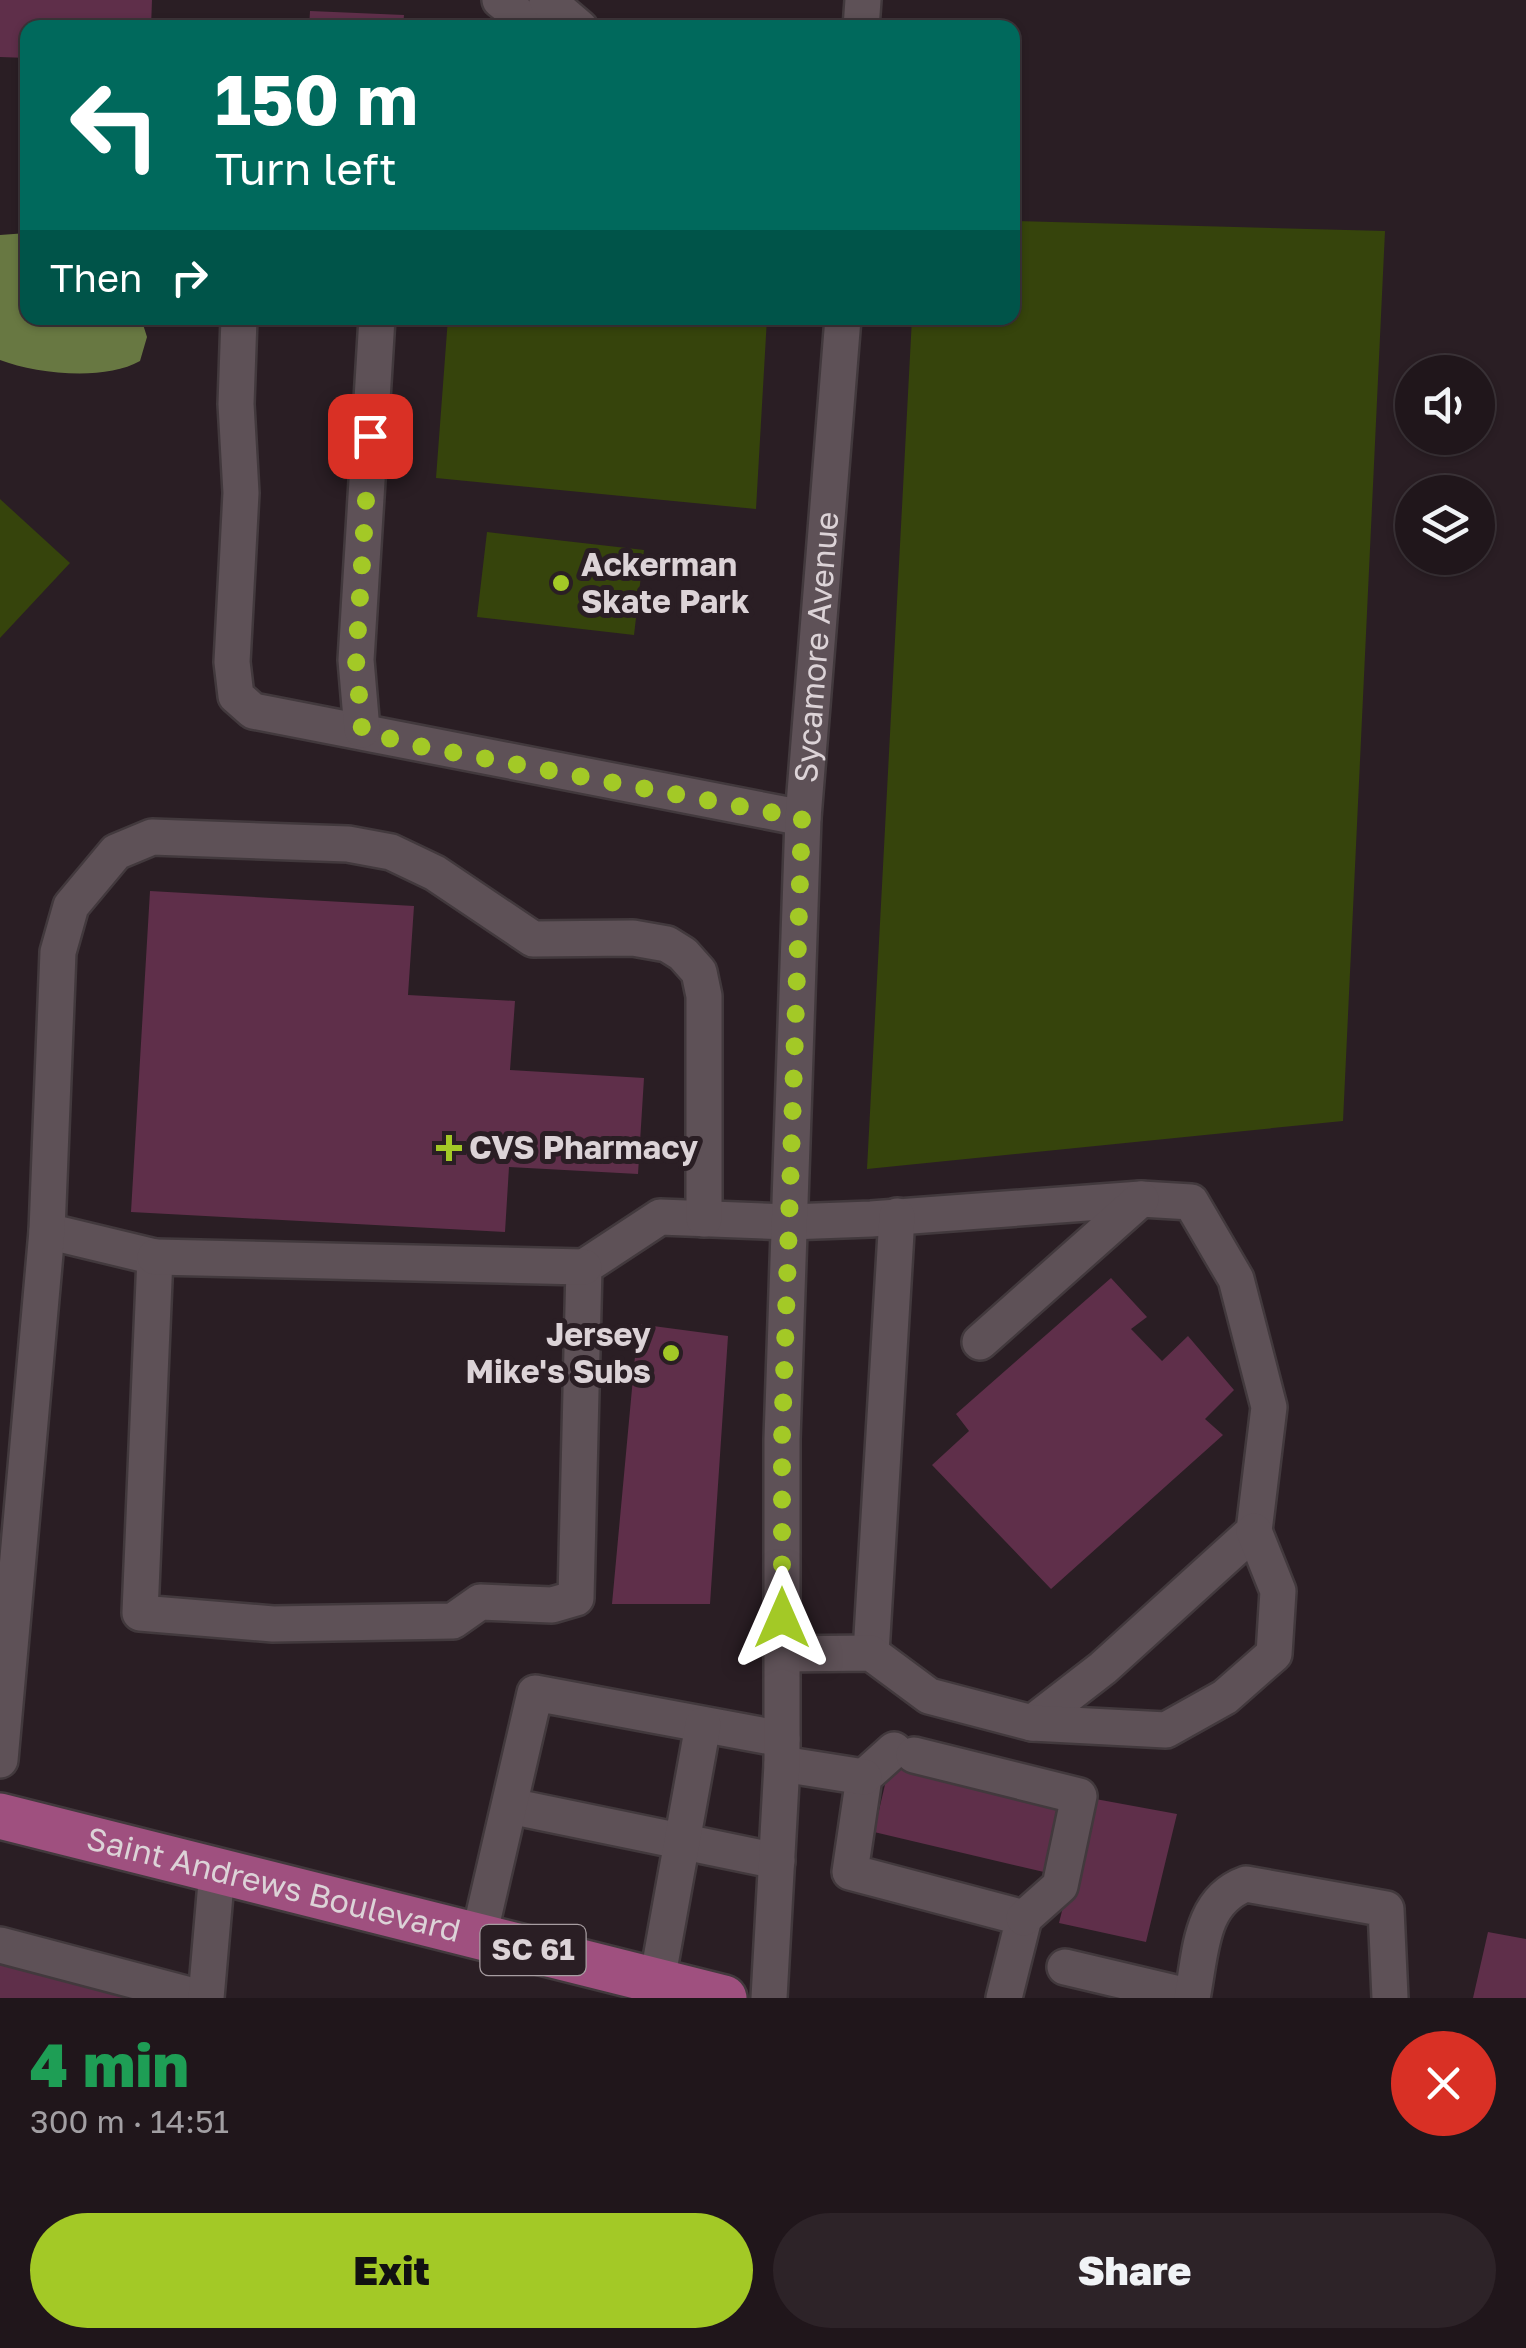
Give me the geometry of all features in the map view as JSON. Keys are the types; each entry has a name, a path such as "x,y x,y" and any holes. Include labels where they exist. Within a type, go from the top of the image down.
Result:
{"main road":[{"name":"Saint Andrews Boulevard","path":"0,1816 724,1998"}],"street":[{"path":"500,0 525,20"},
{"path":"547,0 571,20"},
{"path":"239,325 236,404 240,493 232,662 236,696 253,711 802,818"},
{"path":"362,730 356,660 376,325"},
{"name":"Sycamore Avenue","path":"769,1998 782,1752 782,1439 802,818 841,325"},
{"path":"0,1760 47,1231 62,937 71,906 116,852 152,837 348,844 391,852 435,872 533,939 633,938 666,944 684,954 699,972 704,996 704,1219"},
{"path":"980,1342 1141,1199"},
{"path":"47,1231 155,1257 584,1267 660,1218 789,1222 1141,1199 1190,1202 1236,1279 1268,1407 1254,1531 1278,1591 1274,1654 1225,1697 1166,1730 1032,1723 929,1696 871,1653 782,1654"},
{"path":"871,1653 897,1216"},
{"path":"155,1257 140,1613 274,1624 453,1621 480,1602 552,1606 576,1598 584,1267"},
{"path":"1032,1723 1103,1668 1254,1531"},
{"path":"479,1936 534,1693 703,1725 864,1777 904,1753 1079,1796 1060,1886 1024,1918 1004,1998"},
{"path":"657,1981 703,1725"},
{"path":"864,1777 850,1872 1024,1918"},
{"path":"510,1806 776,1861"},
{"path":"0,1945 203,1998 217,1870"},
{"path":"1065,1967 1192,1998 1211,1908 1226,1891 1246,1884 1386,1908 1390,1998"}],"shaded area":[{"path":"1020,221 1385,231 1343,1121 867,1169 912,325 1020,325"},
{"path":"20,234 20,325 143,325 147,337 140,361 109,371 71,373 0,360 0,235"},
{"path":"447,325 767,325 756,509 436,478"},
{"path":"0,499 70,563 0,638"},
{"name":"Ackerman Skate Park","path":"487,532 644,550 634,635 477,617"}],"building":[{"path":"0,0 152,0 151,20 20,20 20,58 0,57"},
{"path":"310,11 404,15 404,20 309,20"},
{"path":"150,891 414,906 408,995 515,1001 510,1070 644,1078 638,1174 509,1167 505,1232 131,1212"},
{"path":"1111,1278 1147,1317 1131,1329 1162,1361 1188,1336 1234,1390 1205,1419 1223,1435 1051,1589 932,1465 969,1431 956,1414"},
{"path":"638,1324 728,1336 710,1604 612,1604"},
{"path":"890,1763 1061,1804 1044,1872 874,1832"},
{"path":"1090,1798 1177,1814 1146,1942 1059,1923"},
{"path":"1488,1932 1526,1939 1526,1998 1473,1998"},
{"path":"0,1965 142,1996 142,1998 0,1998"}],"place":[{"name":"Ackerman Skate Park","path":"561,583"},
{"name":"CVS Pharmacy","path":"449,1148"},
{"name":"Jersey Mike's Subs","path":"671,1353"}],"route":[{"path":"370,436 356,660 362,730 408,744 802,818 782,1439 782,1618"}]}
